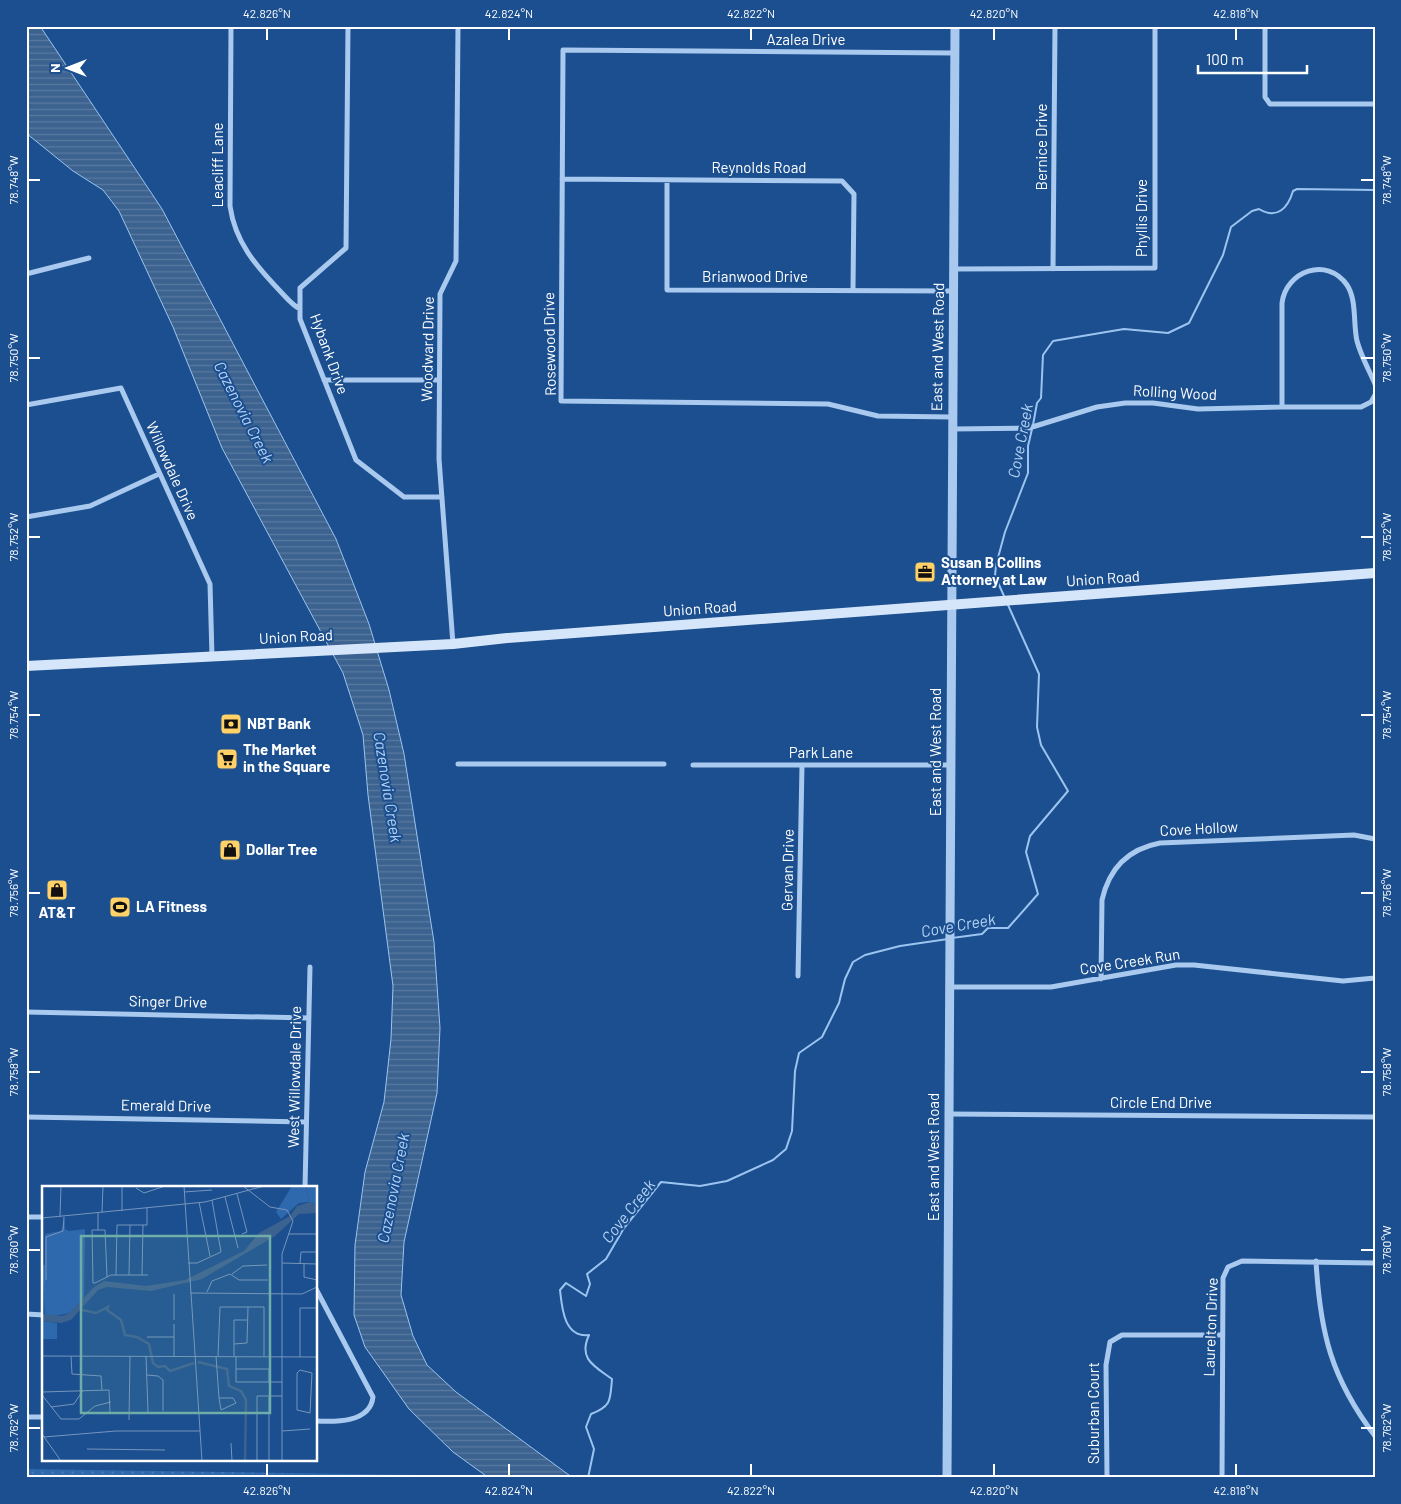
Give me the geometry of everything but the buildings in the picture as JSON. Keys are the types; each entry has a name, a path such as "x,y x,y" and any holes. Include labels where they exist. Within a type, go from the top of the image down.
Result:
{"main road":[{"name":"Union Road","path":"26,666 212,657 306,650 453,644 1375,573"}],"street":[{"name":"Leacliff Lane","path":"231,26 230,206 232,219 240,241 255,263 300,309"},
{"name":"Hybank Drive","path":"348,26 346,248 300,288 300,319 356,460 404,497 442,497"},
{"name":"Woodward Drive","path":"453,644 439,459 439,380 440,294 456,261 458,26"},
{"name":"East and West Road","path":"946,1478 955,26"},
{"name":"Bernice Drive","path":"1053,269 1055,26"},
{"name":"Phyllis Drive","path":"953,269 1155,268 1155,26"},
{"path":"1265,26 1265,97 1270,104 1375,104"},
{"name":"Rosewood Drive","path":"597,51 563,50 561,401 828,404 878,416 952,417"},
{"name":"Azalea Drive","path":"597,51 954,53"},
{"name":"Reynolds Road","path":"562,179 842,181 854,194 853,290"},
{"name":"Brianwood Drive","path":"667,180 667,290 953,291"},
{"path":"26,274 89,258"},
{"path":"1282,407 1283,295 1295,277 1309,270 1324,271 1335,275 1346,284 1352,297 1358,344 1375,384"},
{"path":"324,380 439,380"},
{"name":"Willowdale Drive","path":"26,405 121,388 210,584 212,657"},
{"name":"Rolling Wood","path":"951,430 1029,428 1097,407 1125,402 1198,409 1361,407 1371,402 1375,395"},
{"path":"26,517 90,506 159,474"},
{"path":"458,764 664,764"},
{"name":"Park Lane","path":"693,764 949,766"},
{"name":"Gervan Drive","path":"798,976 802,765"},
{"name":"Cove Hollow","path":"1101,978 1104,889 1115,867 1124,858 1140,848 1160,843 1354,835 1375,839"},
{"name":"Cove Creek Run","path":"948,987 1033,988 1159,967 1185,965 1343,981 1375,978"},
{"name":"West Willowdale Drive","path":"305,1186 310,967"},
{"name":"Singer Drive","path":"26,1012 309,1018"},
{"name":"Circle End Drive","path":"948,1114 1375,1117"},
{"name":"Emerald Drive","path":"26,1117 306,1122"},
{"path":"26,1216 42,1217"},
{"name":"Laurelton Drive","path":"1222,1478 1222,1278 1228,1267 1242,1261 1375,1263"},
{"path":"1316,1261 1320,1315 1336,1372 1352,1404 1375,1436"},
{"path":"318,1297 371,1392 372,1402 367,1410 350,1420 318,1422"},
{"path":"26,1314 42,1315"},
{"name":"Suburban Court","path":"1107,1478 1106,1365 1110,1342 1122,1335 1222,1335"},
{"path":"26,1417 42,1417"}],"shaded area":[{"path":"26,1469 487,1476 489,1478 26,1478"}],"water":[{"name":"Cazenovia Creek","path":"26,26 40,26 162,209 336,539 369,624 389,690 404,754 434,942 440,1028 437,1093 404,1242 401,1295 413,1336 427,1365 456,1392 573,1478 489,1478 453,1452 409,1409 365,1347 354,1315 355,1245 365,1172 384,1102 391,1039 393,986 368,795 363,735 343,673 222,448 173,327 119,211 103,190 73,171 26,133"}],"waterway":[{"name":"Cove Creek","path":"1033,425 1037,403 1041,398 1043,355 1053,341 1124,329 1168,333 1189,323 1223,255 1231,227 1252,211 1259,209 1265,212 1276,213 1285,207 1293,191 1297,189 1375,190"},
{"name":"Cove Creek","path":"1004,596 995,576 996,565 1005,532 1028,473 1028,446 1032,429"},
{"name":"Cove Creek","path":"952,938 982,934 988,928 1008,928 1038,894 1026,852 1030,836 1068,791 1041,745 1037,727 1039,674 1008,605"},
{"name":"Cove Creek","path":"588,1478 594,1449 586,1427 591,1414 603,1408 609,1401 612,1379 594,1366 587,1356 585,1350 589,1335 581,1335 569,1327 563,1313 560,1290 566,1283 586,1296 590,1284 587,1274 606,1259 624,1228 661,1182 700,1186 727,1181 773,1160 786,1149 792,1131 795,1071 799,1053 822,1037 839,1003 845,979 853,962 865,955 900,946 948,939"}],"place":[{"name":"Susan B Collins Attorney at Law","path":"925,572"},
{"name":"NBT Bank","path":"231,724"},
{"name":"The Market in the Square","path":"227,759"},
{"name":"Dollar Tree","path":"230,850"},
{"name":"AT&T","path":"57,890"},
{"name":"LA Fitness","path":"120,907"}]}
